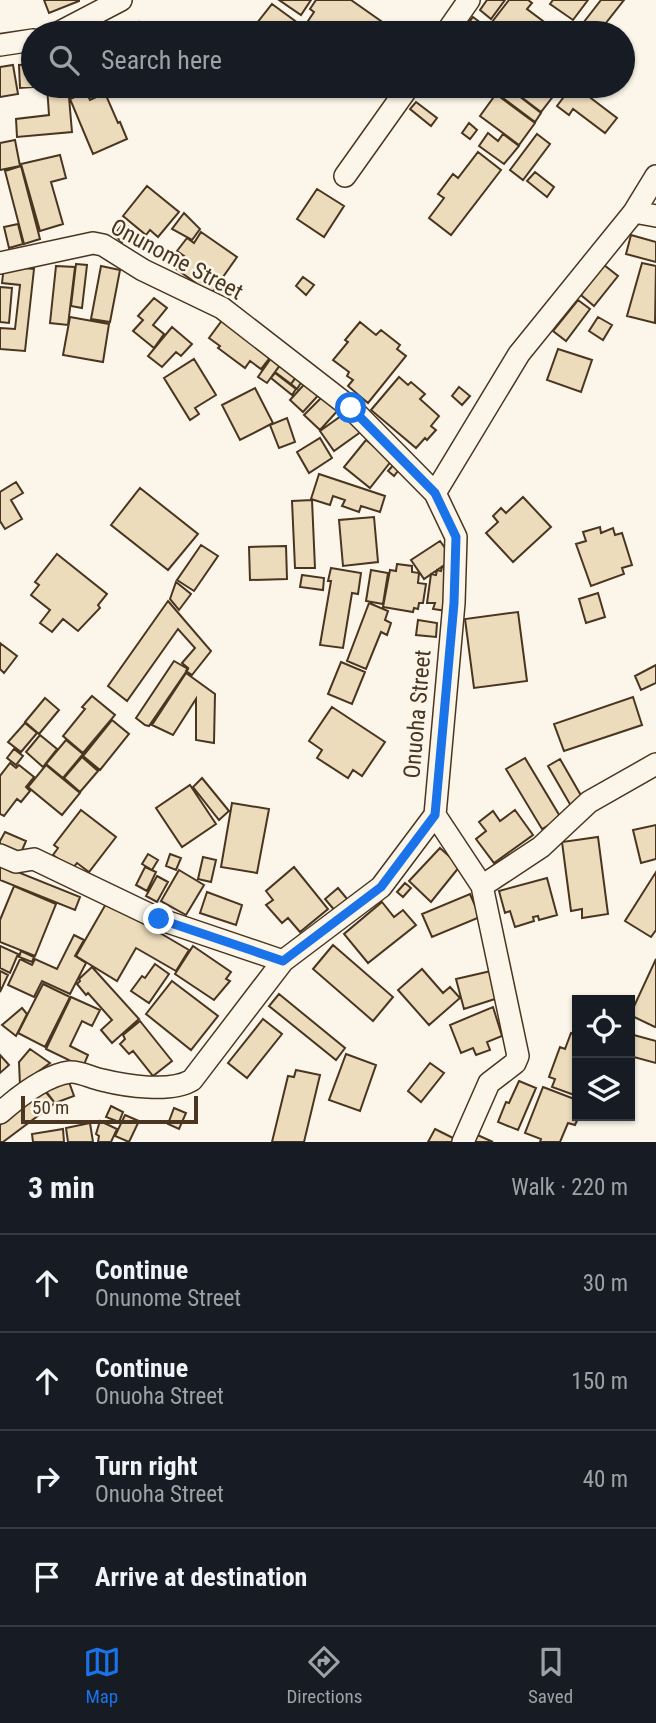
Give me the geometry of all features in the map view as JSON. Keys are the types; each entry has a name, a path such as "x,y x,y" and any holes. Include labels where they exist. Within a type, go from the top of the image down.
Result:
{"street":[{"path":"81,21 121,0"},
{"path":"454,21 469,0"},
{"path":"0,45 21,42"},
{"path":"345,176 400,98"},
{"path":"435,493 519,354 634,212 656,176"},
{"path":"634,212 656,216"},
{"name":"Onunome Street","path":"0,263 93,243 103,245 143,270 222,308 351,408 435,493"},
{"name":"Onuoha Street","path":"435,493 456,537 454,603 435,815"},
{"path":"482,886 541,847 589,802 656,764"},
{"path":"0,1113 38,1083 71,1072 107,1081 169,1088 182,1086 192,1080 283,961 381,887 435,815 482,886 518,1056 515,1063 489,1083 463,1142"},
{"path":"0,855 16,862 34,859 159,919 283,961"}],"building":[{"path":"44,0 79,0 79,1 49,13"},
{"path":"279,0 311,0 301,15"},
{"path":"316,0 351,0 381,21 308,21 314,12 310,9"},
{"path":"487,0 505,0 491,19 480,10"},
{"path":"509,0 528,0 532,3 527,9 543,21 493,21"},
{"path":"553,0 588,0 573,20 550,4"},
{"path":"601,0 624,0 607,21 585,21"},
{"path":"272,4 295,21 259,21"},
{"path":"13,65 18,94 0,97 0,67"},
{"path":"19,65 21,65 20,88"},
{"path":"48,98 69,98 72,132 17,137 16,119 49,115"},
{"path":"107,98 127,139 93,154 70,99"},
{"path":"493,98 501,98 535,123 519,145 480,116"},
{"path":"503,98 522,98 541,113 535,122"},
{"path":"523,98 552,98 541,112"},
{"path":"563,98 591,98 617,118 605,133 573,109 569,115 557,106"},
{"path":"416,102 437,118 431,126 410,109"},
{"path":"469,123 477,130 470,139 462,133"},
{"path":"488,133 498,141 503,134 519,146 504,164 479,146"},
{"path":"537,134 550,144 523,180 510,170"},
{"path":"15,140 20,166 0,170 0,143"},
{"path":"478,152 501,170 451,235 429,218 444,198 438,194 453,174 458,178"},
{"path":"60,155 66,178 51,182 63,224 40,231 21,164"},
{"path":"21,166 40,239 24,244 5,171"},
{"path":"535,172 554,187 547,197 527,181"},
{"path":"147,186 179,212 158,237 150,230 146,235 123,216"},
{"path":"317,189 344,206 324,237 297,219"},
{"path":"184,213 200,229 192,240 172,229"},
{"path":"124,223 132,230 122,242 114,235"},
{"path":"18,224 23,244 9,248 4,227"},
{"path":"201,232 237,257 211,294 175,268 184,256 177,251 187,238 194,243"},
{"path":"631,235 656,242 656,262 626,254"},
{"path":"642,263 656,266 655,323 627,316"},
{"path":"76,264 87,265 82,308 71,306"},
{"path":"604,265 618,276 594,306 581,295"},
{"path":"4,266 34,269 25,351 0,349 0,328 15,329 20,285 2,283"},
{"path":"56,266 75,267 68,325 50,323"},
{"path":"101,266 120,270 110,322 91,319"},
{"path":"303,277 314,285 306,295 296,286"},
{"path":"0,287 12,288 9,323 0,322"},
{"path":"154,298 167,308 153,325 164,334 154,348 133,331 143,320 138,316"},
{"path":"578,300 590,309 566,341 553,331"},
{"path":"226,315 275,351 261,369 250,361 245,368 209,338"},
{"path":"70,317 109,324 103,362 63,355"},
{"path":"598,317 612,325 603,340 589,331"},
{"path":"360,322 376,335 381,330 400,345 397,349 406,356 368,403 348,386 353,380 347,376 349,372 333,360"},
{"path":"172,327 192,344 181,356 176,352 162,367 148,356"},
{"path":"558,349 592,360 581,392 547,380"},
{"path":"276,351 285,358 267,383 258,377"},
{"path":"194,359 216,395 195,408 199,414 190,420 164,378"},
{"path":"285,359 300,371 291,384 275,372"},
{"path":"301,371 306,375 297,389 291,384"},
{"path":"275,373 296,389 292,395 271,378"},
{"path":"399,377 408,385 411,382 425,394 420,399 439,416 431,426 436,430 416,448 371,410"},
{"path":"310,378 323,390 303,412 290,400"},
{"path":"459,387 470,396 462,405 452,396"},
{"path":"255,388 273,423 240,440 222,405"},
{"path":"325,394 340,408 320,430 304,415"},
{"path":"348,411 362,431 334,451 320,431"},
{"path":"287,418 295,442 279,448 270,425"},
{"path":"320,438 332,458 309,473 297,452"},
{"path":"366,440 392,460 370,488 344,467"},
{"path":"395,463 401,467 394,476 388,471"},
{"path":"319,474 385,496 380,512 361,506 359,512 342,506 345,500 333,496 330,505 311,499"},
{"path":"16,482 23,493 11,500 22,519 5,529 0,521 0,492"},
{"path":"140,488 198,534 168,570 111,525"},
{"path":"523,497 551,527 513,562 486,533 498,522 493,516 501,508 506,513"},
{"path":"312,500 315,568 295,568 292,501"},
{"path":"374,517 378,562 343,566 339,520"},
{"path":"600,527 601,533 613,528 615,535 622,533 632,565 622,568 624,574 591,586 576,544 586,541 583,532"},
{"path":"440,541 453,559 424,579 411,560"},
{"path":"201,545 218,556 194,591 177,580"},
{"path":"286,546 287,579 250,580 249,547"},
{"path":"57,554 107,594 98,605 100,608 78,631 63,619 52,632 40,623 50,610 31,595 39,585 35,582"},
{"path":"397,564 412,566 412,572 419,573 418,583 426,584 423,603 419,603 418,609 414,608 413,612 383,607 390,570 396,571"},
{"path":"442,567 448,567 447,611 433,609 435,603 427,603 431,574 436,575 437,570 441,571"},
{"path":"331,568 361,573 358,594 352,593 343,648 320,645"},
{"path":"371,570 388,573 383,604 366,601"},
{"path":"302,575 324,578 323,590 300,587"},
{"path":"176,582 191,594 179,610 170,599"},
{"path":"598,593 605,617 586,623 579,599"},
{"path":"168,601 211,651 192,675 186,671 188,668 182,663 195,648 178,629 127,701 108,686"},
{"path":"369,603 388,611 385,620 391,623 387,635 381,632 366,669 347,661"},
{"path":"518,612 527,681 474,688 465,619"},
{"path":"418,620 437,623 436,637 416,635"},
{"path":"0,643 17,656 4,673 0,669"},
{"path":"174,661 188,669 149,726 145,725 136,718"},
{"path":"341,662 365,672 352,704 328,694"},
{"path":"656,665 656,683 641,690 635,676"},
{"path":"186,673 215,694 214,743 196,740 196,699 173,735 152,725"},
{"path":"92,696 115,715 83,753 63,736"},
{"path":"633,697 642,725 564,751 554,724"},
{"path":"45,698 59,710 39,734 25,722"},
{"path":"332,707 385,742 362,776 353,770 348,778 317,758 322,750 309,741"},
{"path":"112,720 129,734 100,770 83,756"},
{"path":"25,723 37,733 21,752 8,742"},
{"path":"40,735 57,749 43,767 26,752"},
{"path":"66,740 83,754 63,778 46,764"},
{"path":"14,749 23,756 16,765 7,758"},
{"path":"82,757 98,771 80,792 64,778"},
{"path":"525,758 561,818 542,829 506,769"},
{"path":"560,759 583,799 571,806 548,766"},
{"path":"10,763 16,768 19,765 34,777 26,787 30,791 21,802 17,799 4,816 0,814 0,776"},
{"path":"46,765 80,793 62,815 28,787"},
{"path":"202,778 229,811 219,820 193,787"},
{"path":"190,785 216,824 182,847 156,808"},
{"path":"232,803 269,809 257,873 221,867"},
{"path":"81,810 116,837 89,872 77,863 72,869 53,855 58,848 54,845"},
{"path":"515,810 533,835 494,863 476,839 486,831 479,822 493,811 500,821"},
{"path":"656,825 656,859 641,863 633,830"},
{"path":"5,832 26,841 20,855 0,847"},
{"path":"598,837 608,914 582,918 582,909 571,911 562,842"},
{"path":"440,848 460,866 431,902 409,881"},
{"path":"148,854 158,860 152,870 142,864"},
{"path":"170,854 181,858 176,870 166,866"},
{"path":"203,857 216,860 211,882 198,879"},
{"path":"0,865 80,897 75,910 0,880"},
{"path":"145,867 156,872 147,891 136,885"},
{"path":"294,867 328,909 300,932 288,918 282,923 266,905 273,900 266,891"},
{"path":"179,870 204,885 186,915 161,901"},
{"path":"656,872 656,930 651,937 625,921"},
{"path":"157,876 168,882 157,902 146,896"},
{"path":"547,878 557,915 539,920 538,916 533,917 534,921 515,927 510,911 505,913 499,891"},
{"path":"405,883 411,888 403,897 397,892"},
{"path":"14,886 56,904 35,956 0,942 0,920"},
{"path":"338,888 348,900 336,912 325,899"},
{"path":"207,892 242,905 236,925 200,913"},
{"path":"470,894 480,917 432,937 422,914"},
{"path":"107,902 189,950 176,971 136,948 117,981 76,956"},
{"path":"382,902 394,917 403,910 416,925 368,963 344,934"},
{"path":"74,935 84,940 75,956 86,963 70,994 42,981 34,997 8,985 20,959 32,965 35,959 57,969"},
{"path":"333,945 393,997 373,1021 313,969"},
{"path":"0,946 18,954 10,973 0,968"},
{"path":"193,946 231,972 226,979 230,981 214,1000 175,974"},
{"path":"21,951 34,957 32,962 19,957"},
{"path":"656,959 655,1027 635,1017 635,1004"},
{"path":"155,964 169,974 149,1003 131,991"},
{"path":"92,967 139,1019 112,1043 101,1030 112,1020 77,984"},
{"path":"422,969 443,993 450,987 460,998 429,1025 398,990"},
{"path":"0,971 8,975 0,992"},
{"path":"491,971 498,998 464,1009 456,979"},
{"path":"172,981 218,1016 191,1050 146,1014"},
{"path":"43,984 70,997 45,1047 18,1033"},
{"path":"279,994 345,1048 336,1060 269,1006"},
{"path":"71,997 100,1010 92,1026 82,1021 70,1046 88,1055 83,1067 46,1049"},
{"path":"493,1007 502,1036 487,1042 490,1050 476,1055 473,1048 461,1053 450,1025"},
{"path":"22,1008 27,1014 16,1036 2,1025"},
{"path":"263,1019 282,1034 247,1078 228,1063"},
{"path":"140,1021 172,1061 153,1076 133,1051 129,1054 120,1044 125,1039 123,1035"},
{"path":"572,1033 572,1094 552,1087 555,1079 549,1077 560,1047 565,1049"},
{"path":"635,1035 656,1041 656,1063 635,1057"},
{"path":"30,1049 50,1063 20,1085 19,1062"},
{"path":"346,1054 376,1065 360,1111 329,1100"},
{"path":"0,1055 9,1065 0,1073"},
{"path":"430,1063 444,1073 421,1102 408,1091"},
{"path":"296,1070 320,1075 304,1142 272,1142 288,1076 294,1077"},
{"path":"519,1081 536,1088 518,1130 498,1122"},
{"path":"69,1082 74,1096 55,1103 45,1090"},
{"path":"543,1087 572,1098 572,1121 577,1121 575,1125 568,1123 560,1142 540,1142 541,1139 525,1133"},
{"path":"44,1090 55,1103 0,1142 0,1125"},
{"path":"111,1106 123,1112 119,1122 106,1117"},
{"path":"174,1108 186,1113 179,1129 168,1124"},
{"path":"125,1115 139,1121 129,1142 115,1136"},
{"path":"100,1121 117,1129 111,1142 98,1142 99,1136 96,1134"},
{"path":"90,1123 93,1142 68,1142 66,1128"},
{"path":"63,1129 64,1142 33,1142 32,1134"},
{"path":"435,1129 455,1139 453,1142 428,1142"},
{"path":"473,1133 493,1142 469,1142"}],"route":[{"path":"159,919 283,961 381,887 435,815 454,603 456,537 435,493 351,408"}]}
